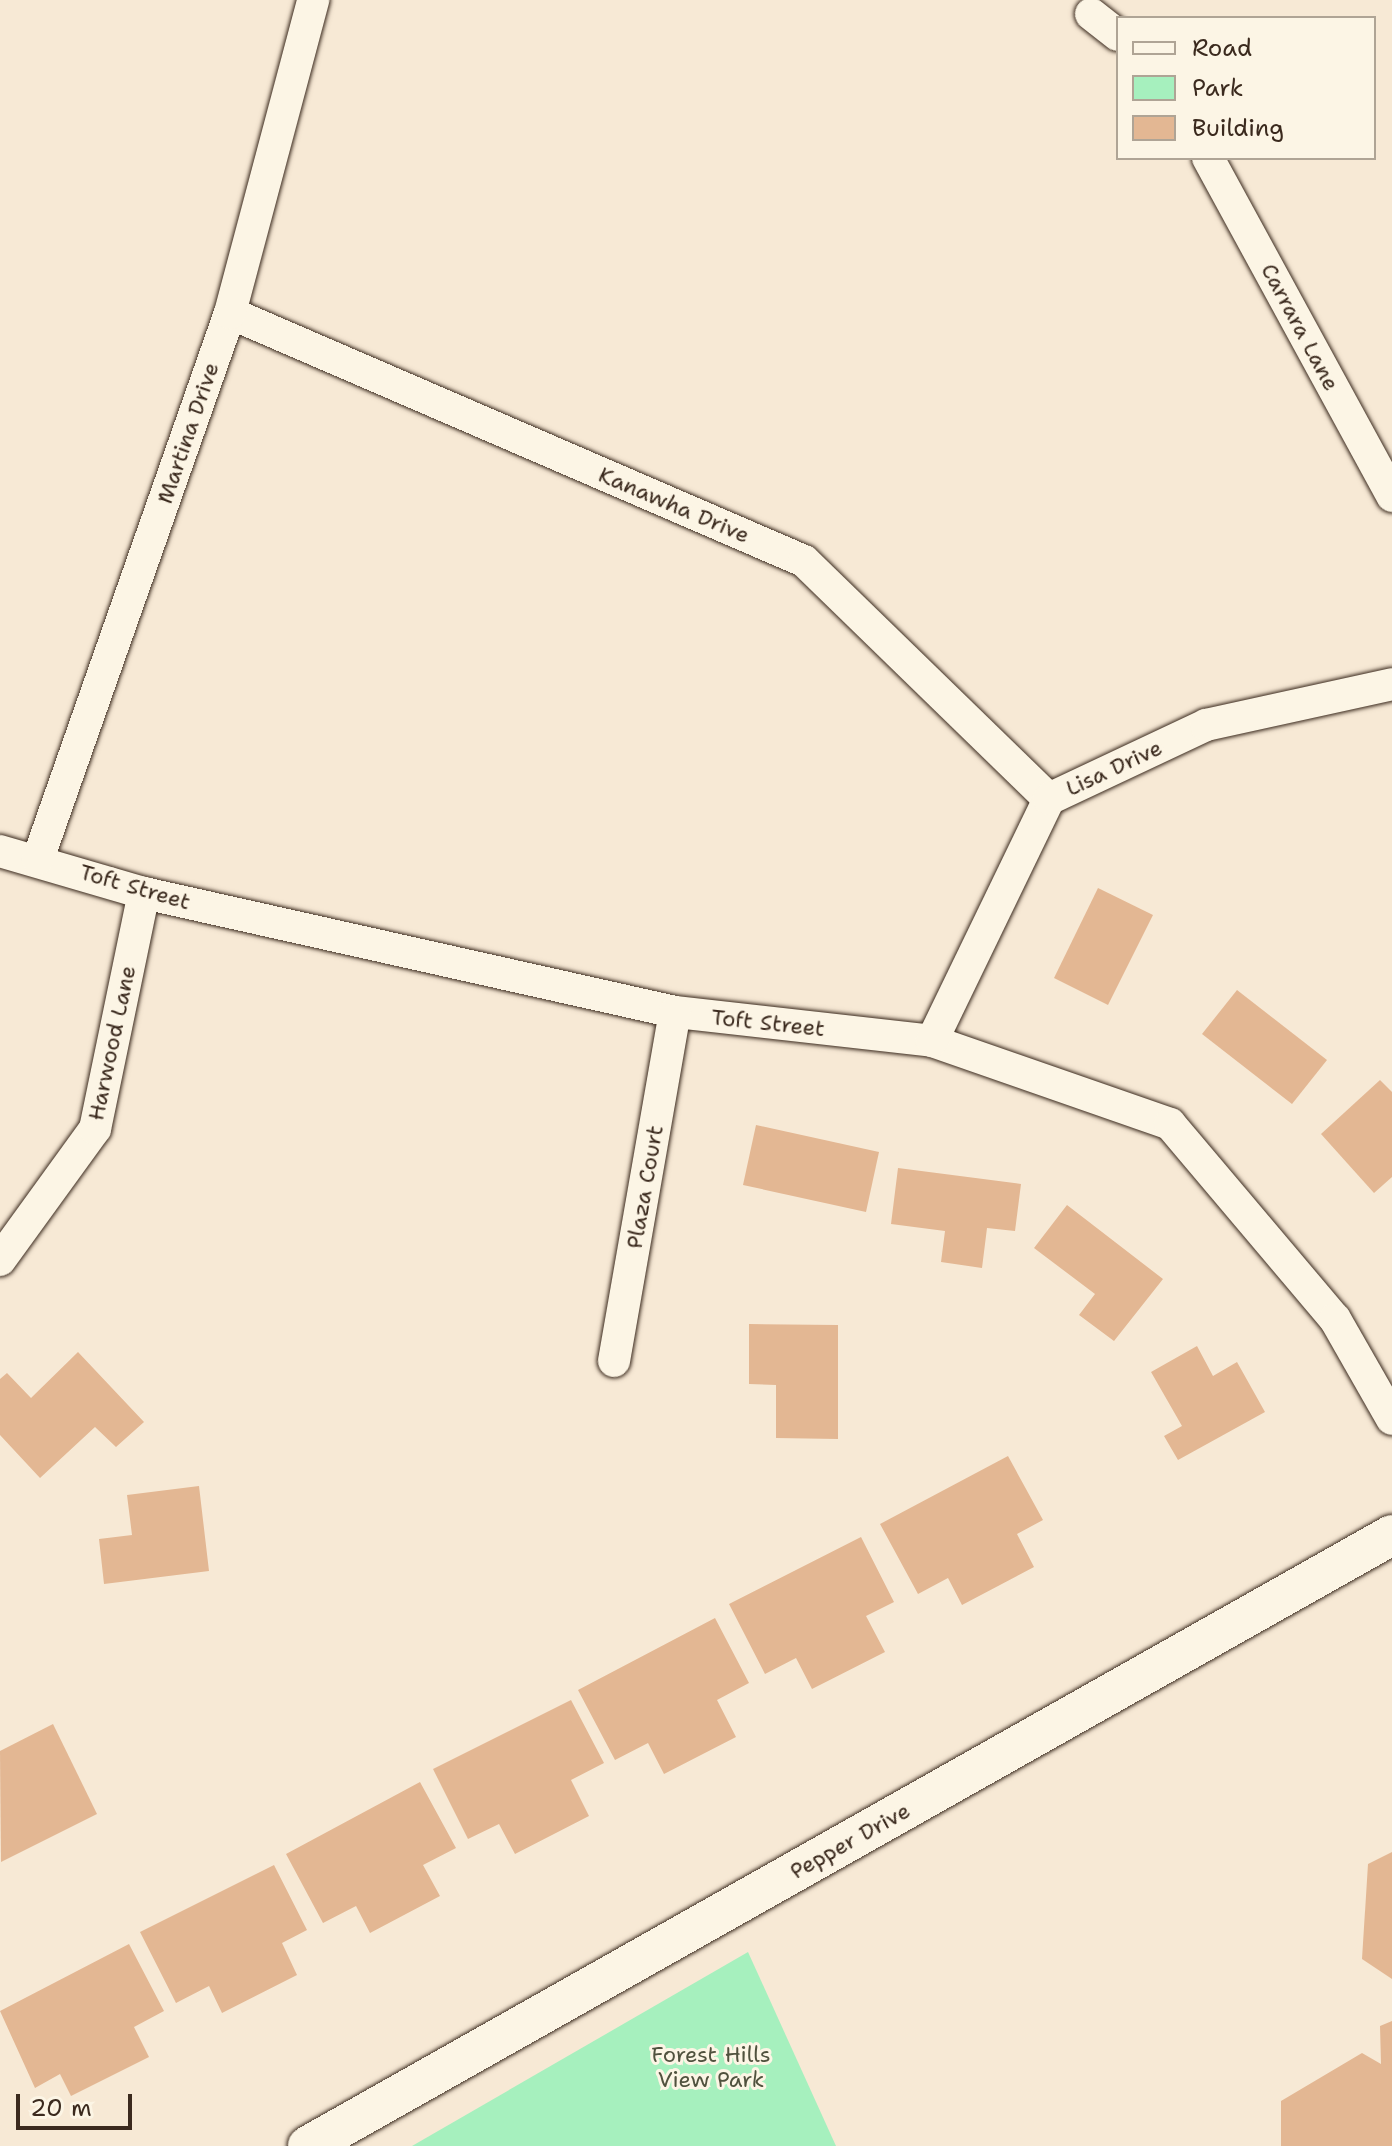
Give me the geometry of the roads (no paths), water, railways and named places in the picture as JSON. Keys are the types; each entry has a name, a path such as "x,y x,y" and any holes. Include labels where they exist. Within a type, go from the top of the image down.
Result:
{"street":[{"name":"Martina Drive","path":"38,859 230,313 313,0"},
{"path":"1091,14 1116,33"},
{"name":"Carrara Lane","path":"1209,160 1392,496"},
{"name":"Kanawha Drive","path":"230,313 804,561 1049,799"},
{"name":"Lisa Drive","path":"932,1041 1049,799 1206,725 1392,684"},
{"name":"Toft Street","path":"0,851 38,859 144,893 675,1012 932,1041 1170,1124 1335,1319 1392,1419"},
{"name":"Harwood Lane","path":"0,1260 95,1129 144,893"},
{"name":"Plaza Court","path":"614,1361 675,1012"},
{"name":"Pepper Drive","path":"308,2146 1392,1535"}],"park label":[{"name":"Forest Hills View Park","path":"711,2066"}]}
